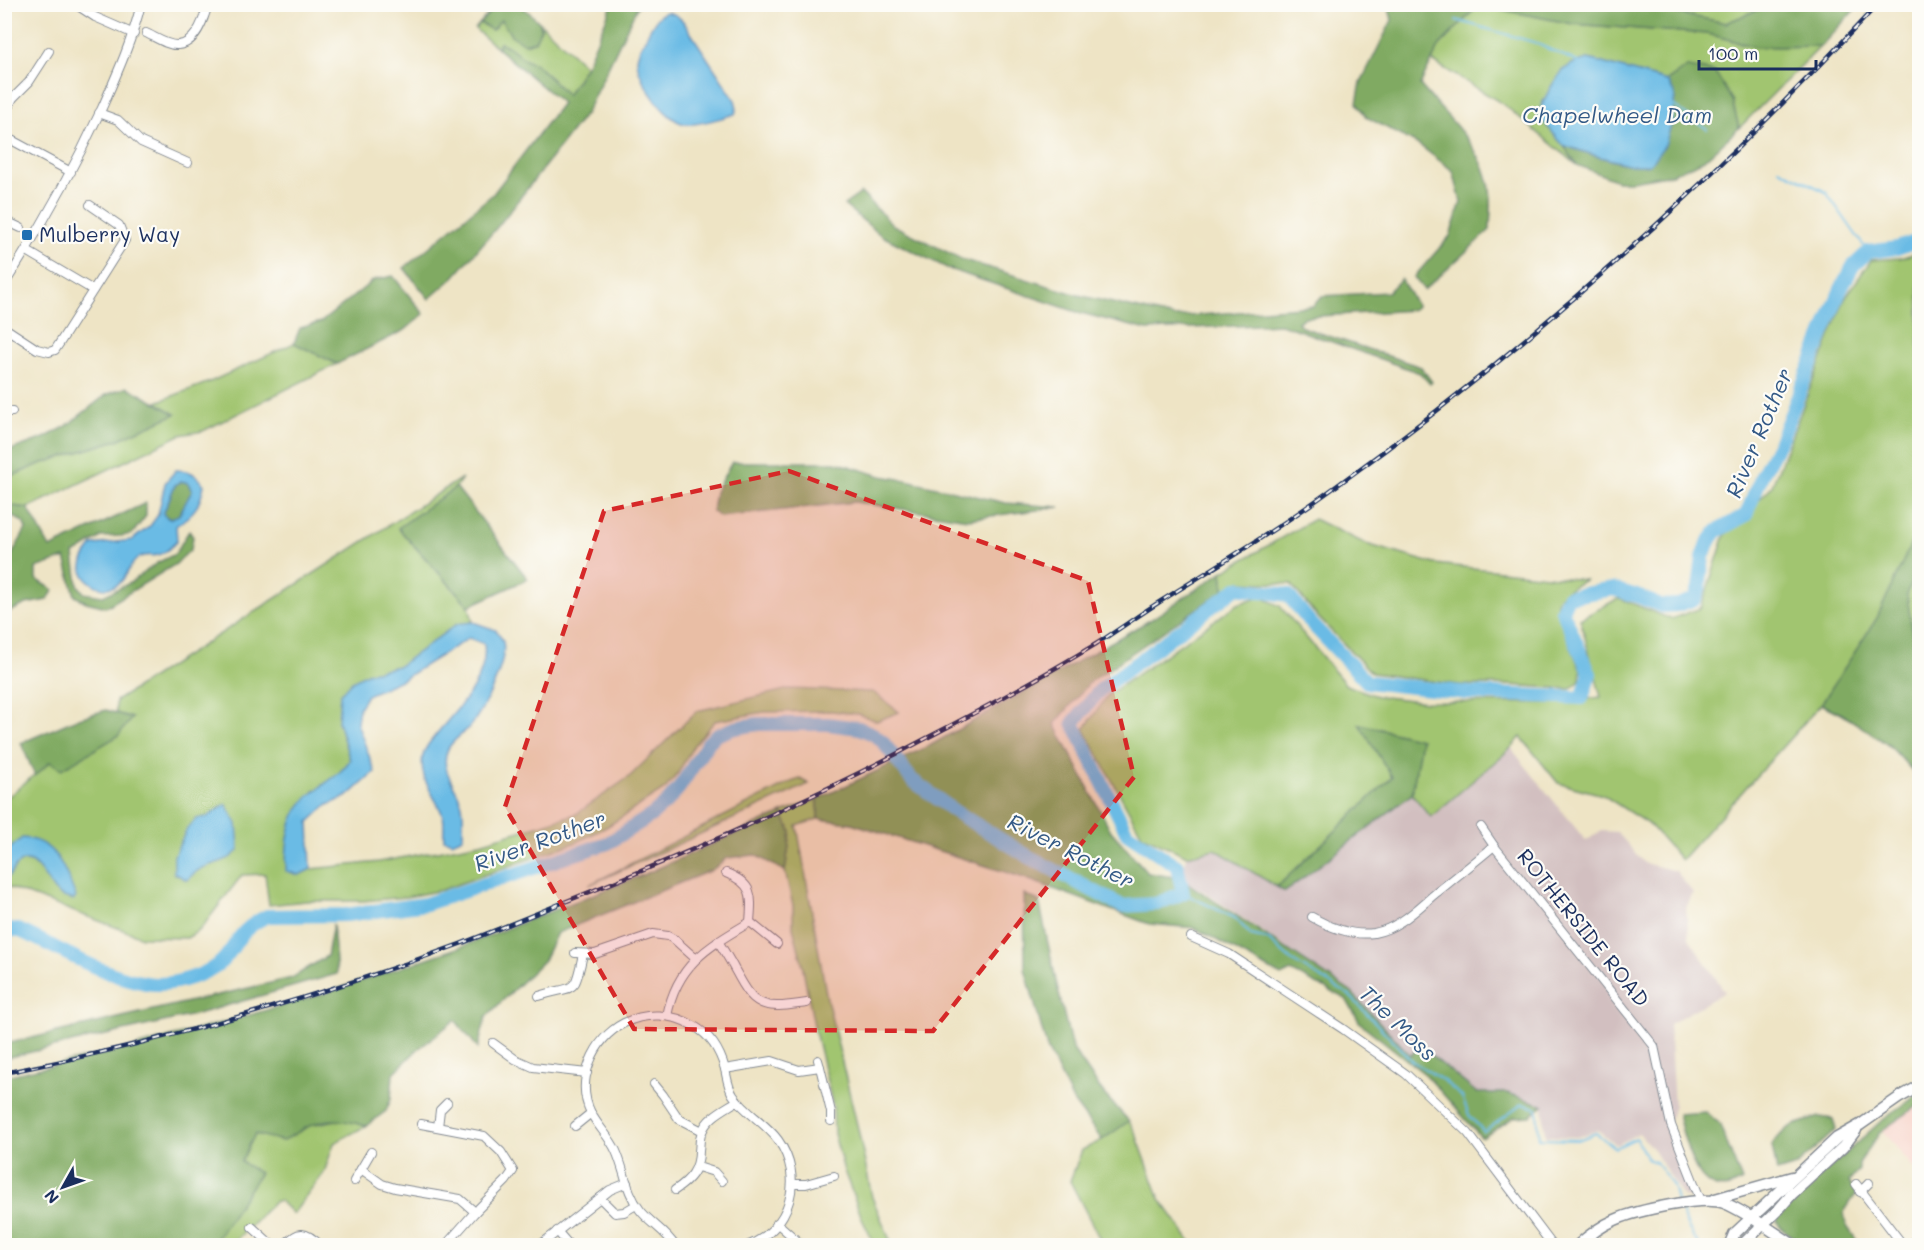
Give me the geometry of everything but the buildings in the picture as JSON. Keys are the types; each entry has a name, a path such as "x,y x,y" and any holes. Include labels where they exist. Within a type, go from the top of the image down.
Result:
{"main road":[{"path":"1730,1245 1734,1234 1750,1218 1837,1138 1860,1125 1899,1097 1920,1086"},
{"path":"1750,1218 1757,1219 1792,1194 1843,1147 1860,1125"},
{"path":"1578,1245 1594,1231 1626,1215 1705,1201 1795,1176"},
{"path":"1738,1245 1744,1243 1762,1226 1792,1194"},
{"path":"1705,1201 1724,1203 1795,1245"},
{"path":"1730,1245 1748,1230 1755,1226 1762,1226"}],"street":[{"path":"75,4 94,17 134,34"},
{"path":"4,285 27,251 72,171 134,34 141,4"},
{"path":"147,33 171,44 184,44 195,34 208,4"},
{"path":"4,116 13,98 29,82 49,51"},
{"path":"99,113 118,120 141,142 188,164"},
{"path":"4,136 72,171"},
{"path":"8,330 37,349 49,352 55,350 125,240 119,225 90,205"},
{"path":"4,220 21,228"},
{"path":"27,251 93,290"},
{"path":"1481,827 1494,846"},
{"name":"ROTHERSIDE ROAD","path":"1312,917 1323,924 1346,932 1381,931 1400,922 1494,846 1654,1046 1671,1125 1705,1201"},
{"path":"726,873 743,882 750,892 752,900 750,922"},
{"path":"667,1016 676,984 696,958 718,941 750,922"},
{"path":"750,922 777,944"},
{"path":"539,996 567,990 574,985 577,981 579,954 604,952 653,934 668,936 696,958"},
{"path":"1191,937 1229,954 1343,1029 1406,1074 1468,1133 1553,1245"},
{"path":"718,941 744,988 752,997 777,1006 807,1003"},
{"path":"675,1245 646,1217 630,1195 614,1146 591,1113 587,1096 587,1073 596,1049 622,1024 654,1015 667,1016 685,1022 702,1032 719,1053 728,1083 738,1101 779,1141 790,1166 793,1185 785,1212 762,1238 747,1245"},
{"path":"493,1043 515,1059 533,1068 587,1073"},
{"path":"725,1069 772,1061 799,1070 819,1064 831,1112 831,1121"},
{"path":"654,1084 679,1119 702,1131"},
{"path":"675,1190 690,1178 698,1167 702,1131 713,1117 738,1101"},
{"path":"438,1127 440,1110 447,1103"},
{"path":"575,1126 591,1113"},
{"path":"421,1124 484,1136 501,1152 513,1171 506,1182 445,1245"},
{"path":"354,1181 371,1152"},
{"path":"698,1167 714,1172 722,1181"},
{"path":"361,1169 382,1184 395,1188 460,1199 475,1212"},
{"path":"793,1185 806,1184 834,1176"},
{"path":"1869,1183 1858,1188 1903,1245 1920,1241"},
{"path":"539,1245 610,1190 627,1184"},
{"path":"600,1198 615,1213 624,1212 636,1204"},
{"path":"777,1223 803,1245"},
{"path":"252,1227 273,1245"},
{"path":"557,1231 570,1245"},
{"path":"284,1245 292,1237 303,1233 321,1245"},
{"path":"453,1238 460,1245"}],"highlighted area":[{"path":"789,471 1088,581 1134,777 933,1031 634,1029 505,807 604,511"}],"shaded area":[{"path":"1511,748 1586,841 1601,831 1617,832 1644,863 1676,871 1693,893 1686,908 1689,938 1725,992 1669,1024 1674,1105 1669,1122 1674,1150 1693,1196 1684,1198 1655,1152 1639,1133 1616,1145 1598,1130 1578,1137 1545,1136 1543,1105 1507,1093 1477,1093 1421,1047 1410,1055 1351,992 1205,892 1180,878 1187,856 1215,848 1285,892 1412,794 1431,817"},
{"path":"1919,1099 1919,1175 1879,1126"}],"green space":[{"path":"497,4 521,5 540,23 541,28 535,41 524,44 511,35 501,20 492,30 480,23"},
{"path":"612,5 638,5 586,113 499,225 454,277 429,299 404,268 493,194 562,103 497,48 500,43 536,64 567,95 586,66"},
{"path":"1388,5 1479,5 1440,45 1420,85 1465,136 1483,164 1491,197 1490,230 1424,290 1414,277 1450,236 1461,202 1453,171 1419,145 1366,117 1357,103 1361,82 1392,20"},
{"path":"1479,5 1573,24 1708,34 1756,47 1821,46 1739,128 1732,100 1687,67 1667,81 1588,59 1538,115 1577,165 1503,104 1432,61 1440,45"},
{"path":"1479,5 1634,5 1726,23 1769,5 1859,5 1821,46 1756,47 1708,34 1573,24"},
{"path":"1634,5 1769,5 1726,23"},
{"path":"501,19 511,35 541,29 540,23 586,66 567,95 536,64 526,60 505,44 500,43 497,48 475,29 480,23 492,30"},
{"path":"1687,67 1715,72 1732,100 1739,128 1704,160 1672,174 1632,181 1617,181 1577,165 1563,145 1616,161 1649,165 1672,122 1675,95 1667,81"},
{"path":"861,193 893,225 961,259 1078,295 1174,317 1313,306 1322,296 1388,292 1401,279 1417,306 1413,310 1305,317 1298,322 1302,327 1421,367 1432,382 1430,384 1420,373 1281,324 1147,330 1077,312 949,269 882,236 844,205"},
{"path":"1919,252 1919,783 1903,759 1890,747 1848,718 1821,704 1681,860 1651,826 1603,795 1558,783 1521,737 1431,817 1412,794 1421,739 1360,724 1392,777 1277,887 1215,849 1187,856 1142,835 1084,729 1108,695 1238,604 1260,596 1280,606 1346,685 1377,696 1427,702 1558,703 1601,697 1580,619 1619,598 1671,619 1701,608 1725,535 1772,486 1845,298 1871,260 1900,258"},
{"path":"393,276 424,314 405,330 337,364 294,343 300,328 321,322 374,280"},
{"path":"294,343 337,364 203,431 180,435 28,508 6,505 5,513 5,479 40,464 117,440 175,414 157,402 212,381"},
{"path":"127,387 176,414 117,440 40,464 5,479 5,452 44,438 65,427 106,395"},
{"path":"732,462 836,462 881,476 1006,503 1060,507 968,519 855,502 720,517 712,511 715,492"},
{"path":"462,478 456,487 398,528 469,606 473,622 457,624 399,666 367,673 338,721 350,760 342,772 313,792 299,875 311,869 379,862 480,843 576,814 629,777 697,711 789,689 873,692 899,712 877,721 858,714 831,711 764,712 715,721 694,745 678,773 665,789 608,826 577,842 442,890 406,897 362,901 306,901 269,905 265,874 242,875 200,930 187,938 142,937 5,886 4,800 50,762 132,718 116,713 116,701"},
{"path":"182,481 188,483 192,491 179,515 170,519 163,514 175,485"},
{"path":"456,487 528,579 469,606 398,528"},
{"path":"146,503 146,516 132,534 101,537 74,554 78,585 84,593 103,596 130,583 157,563 175,554 189,531 193,537 191,549 176,564 106,607 86,602 75,596 65,558 36,568 36,579 54,590 47,600 26,604 5,614 5,565 26,529 23,522 5,512 5,505 28,508 50,548"},
{"path":"1314,519 1366,544 1435,564 1585,580 1558,598 1556,610 1581,671 1580,681 1570,689 1460,685 1372,673 1316,615 1291,584 1237,582 1224,590 1222,572"},
{"path":"1919,526 1919,560 1907,595 1920,689 1916,775 1890,746 1842,714 1821,704 1877,618"},
{"path":"1222,572 1224,590 1090,682 1055,724 1111,831 1148,873 1180,878 1351,992 1410,1055 1421,1047 1477,1093 1507,1093 1543,1105 1530,1116 1514,1117 1482,1138 1426,1075 1360,1023 1346,999 1291,971 1281,976 1195,928 1149,924 1024,878 851,823 818,819 818,799 931,745 1150,620"},
{"path":"106,710 132,718 118,736 62,769 50,762 35,776 21,743 79,718"},
{"path":"1359,724 1421,739 1412,794 1285,892 1277,887 1392,777"},
{"path":"800,779 809,784 589,885 791,782"},
{"path":"818,799 818,819 797,826 827,999 872,1197 892,1245 875,1245 844,1171 834,1134 833,1106 793,928 793,906 785,871 791,832 782,813"},
{"path":"782,813 791,832 785,871 755,855 727,858 712,870 557,933 544,960 486,1017 478,1048 455,1020 417,1050 393,1074 391,1099 386,1111 366,1126 331,1120 313,1124 283,1141 255,1134 241,1162 260,1173 216,1240 218,1245 5,1245 5,1076 135,1047 320,995 463,946 645,874"},
{"path":"1024,894 1039,901 1072,1048 1104,1094 1129,1121 1102,1140 1073,1101 1047,1048 1025,969"},
{"path":"333,924 337,974 194,1015 5,1058 5,1044 292,978 327,956"},
{"path":"1919,1095 1919,1105 1881,1131 1859,1163 1859,1170 1849,1182 1856,1194 1844,1212 1846,1225 1860,1245 1814,1244 1804,1242 1785,1231 1777,1222 1778,1214 1880,1122"},
{"path":"1705,1112 1719,1123 1742,1181 1727,1187 1714,1186 1704,1180 1696,1169 1678,1114"},
{"path":"1820,1117 1833,1119 1836,1130 1796,1166 1777,1172 1772,1146 1777,1139 1792,1126"},
{"path":"343,1119 366,1126 334,1143 324,1173 293,1214 280,1201 275,1201 231,1245 218,1245 216,1240 259,1173 241,1162 255,1134 283,1141 310,1125"},
{"path":"1129,1121 1160,1199 1193,1245 1103,1245 1070,1181 1082,1150 1102,1140"}],"water":[{"path":"667,12 683,21 735,100 737,108 735,114 703,123 685,124 669,115 647,88 637,56 655,22"},
{"name":"Chapelwheel Dam","path":"1588,59 1667,81 1675,95 1672,122 1665,145 1649,165 1632,165 1563,145 1538,115 1546,95 1559,75 1571,65"},
{"path":"176,470 181,470 195,475 204,485 195,509 176,526 177,541 161,554 139,558 117,585 107,588 97,586 88,580 84,576 82,566 89,550 93,545 132,540 150,526 158,515 165,483","holes":["181,481 188,483 192,491 179,515 169,519 163,514 175,485"]},
{"path":"473,622 496,630 502,640 504,651 493,686 481,709 467,729 450,746 446,757 447,771 462,805 463,837 452,842 444,839 443,816 428,788 422,765 427,746 463,703 482,669 484,644 469,638 403,679 367,695 359,708 357,723 375,772 348,796 326,806 309,822 311,869 299,875 286,871 290,827 299,808 315,791 338,774 350,760 338,721 340,694 352,681 367,673 399,666 457,624"},
{"path":"226,804 237,824 239,850 228,858 202,868 187,880 174,873 174,856 187,829 196,819 207,817"},
{"path":"22,838 43,844 58,858 76,897 74,900 58,894 40,870 29,861 23,861 17,865 8,877 5,877 5,853"}],"waterway":[{"path":"1456,20 1533,42 1580,63"},
{"path":"1673,105 1707,129"},
{"path":"1779,169 1826,192 1868,252"},
{"name":"River Rother","path":"4,930 18,930 96,967 129,979 154,984 182,981 220,963 245,931 267,916 346,915 426,904 608,843 652,815 667,802 716,735 735,728 758,724 827,724 859,728 873,734 882,741 912,780 954,811 1031,858 1122,906 1156,904 1183,893 1177,866 1127,833 1073,723 1100,690 1237,588 1288,595 1309,621 1367,682 1468,693 1582,698 1590,674 1562,610 1568,597 1613,589 1662,606 1678,605 1695,599 1708,543 1717,531 1746,515 1762,475 1780,441 1840,291 1853,266 1868,252 1897,248 1920,240"},
{"name":"The Moss","path":"1183,893 1235,918 1251,935 1268,939 1291,960 1349,995 1412,1061 1444,1081 1462,1097 1469,1115 1484,1132 1522,1104 1537,1108 1539,1139 1578,1140 1596,1133 1615,1148 1636,1138 1647,1159 1656,1162 1673,1186 1677,1201"},
{"name":"The Moss","path":"1679,1206 1700,1246"}],"railway":[{"path":"4,1073 120,1048 235,1018 348,983 460,944 745,827 879,763 1054,669 1292,517 1408,433 1480,377 1550,319 1686,198 1751,135 1878,4"}],"place":[{"name":"Mulberry Way","path":"27,235"}]}
